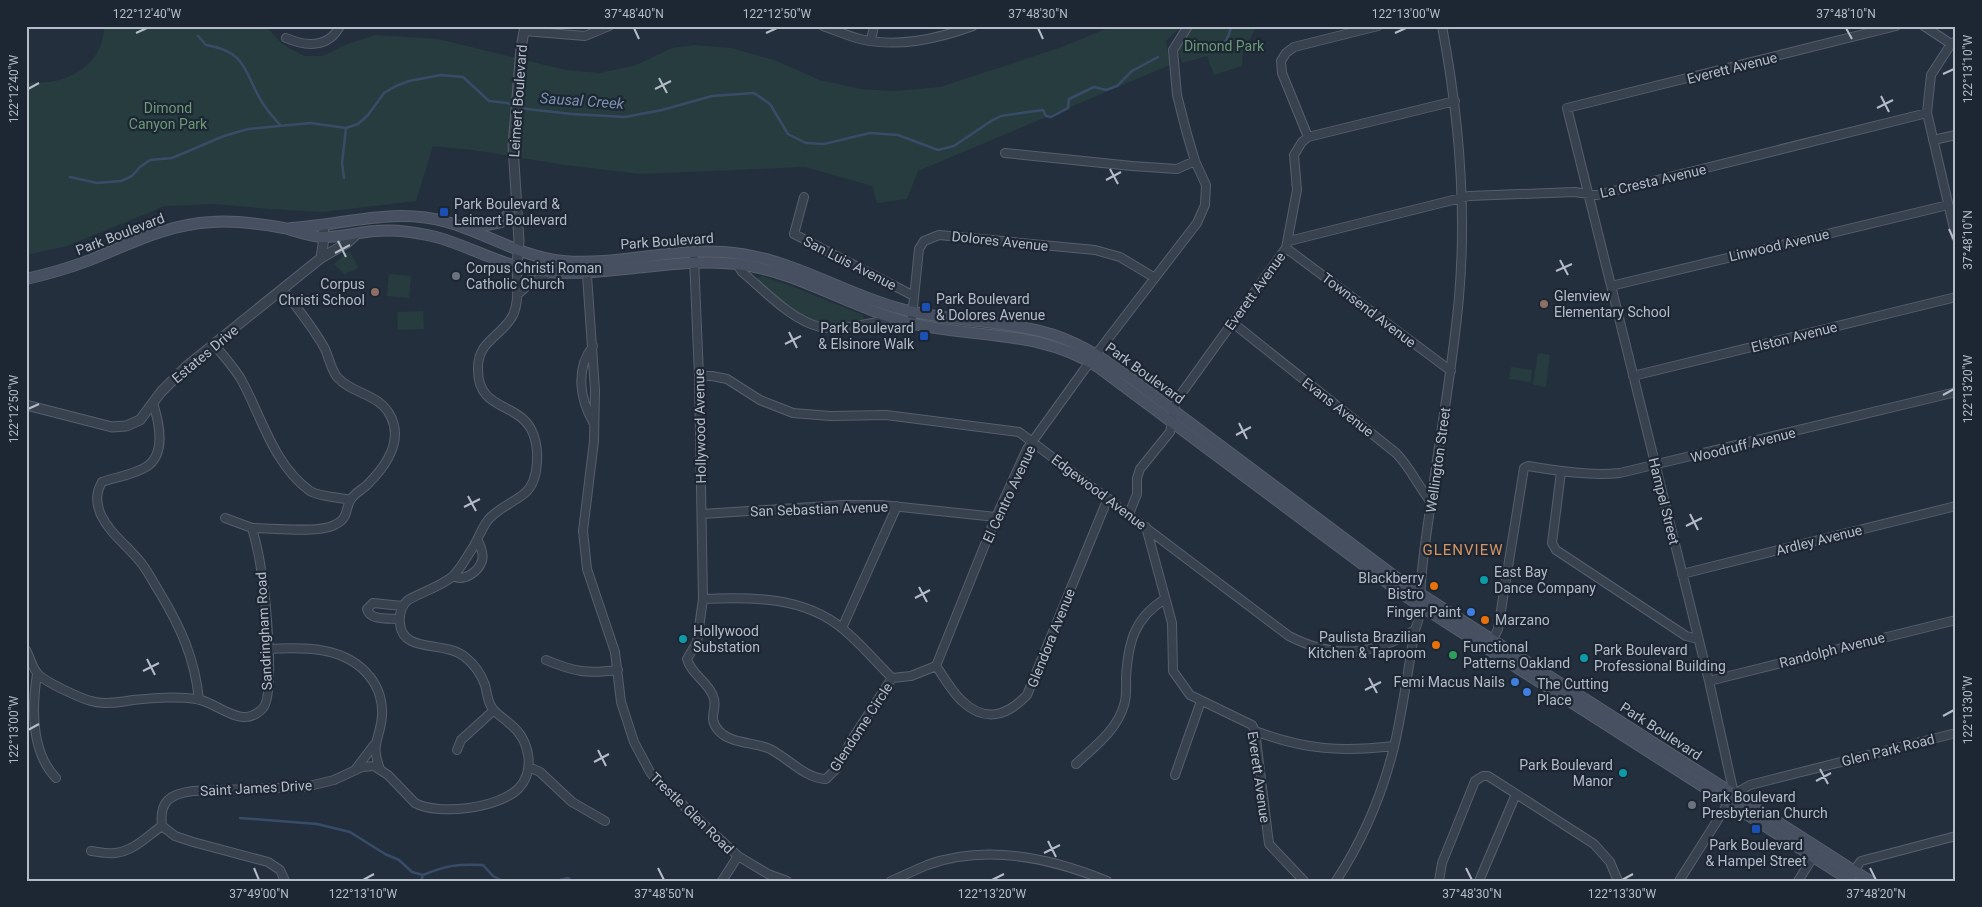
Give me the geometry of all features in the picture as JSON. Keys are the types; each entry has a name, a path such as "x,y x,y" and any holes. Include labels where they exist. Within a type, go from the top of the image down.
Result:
{"main road":[{"path":"466,229 501,222 517,205"},
{"name":"Park Boulevard","path":"26,279 58,271 179,226 205,222 231,222 285,228 364,219 405,216 423,217 466,229 530,255 554,260 586,261 694,257 776,272 892,318 912,323 1038,341 1094,358"},
{"name":"Park Boulevard","path":"285,228 306,235 324,238 380,230 401,231 435,237 517,266 551,272 587,272 731,253 773,260 793,266 875,301 913,312 941,318 1016,326 1041,331 1078,344 1173,416 1490,644 1816,852 1851,877 1870,881"},
{"name":"Park Boulevard","path":"1173,416 1367,569 1420,606 1490,644"}],"street":[{"path":"286,38 300,44 316,44 330,38 340,26"},
{"path":"524,29 585,36 609,26"},
{"path":"823,26 860,39 891,42 920,42 973,26"},
{"path":"871,40 874,26"},
{"name":"El Centro Avenue","path":"936,666 996,517 1027,449 1197,223 1205,205 1206,185 1194,161 1177,95 1173,50 1188,26"},
{"path":"1378,26 1294,47 1286,53 1281,61 1282,73 1308,137 1455,101"},
{"name":"Wellington Street","path":"1336,881 1358,844 1373,811 1394,746 1415,630 1419,620 1420,594 1431,502 1451,371 1459,296 1462,198 1455,101 1442,26"},
{"name":"Everett Avenue","path":"1567,108 1896,26"},
{"path":"1924,26 1953,43 1931,75 1927,113 1956,237"},
{"name":"Leimert Boulevard","path":"517,266 517,205 513,146 524,29"},
{"name":"Hampel Street","path":"1567,108 1709,681 1732,798"},
{"name":"La Cresta Avenue","path":"1288,244 1469,196 1574,192 1597,196 1927,113"},
{"path":"1933,140 1956,135"},
{"name":"Everett Avenue","path":"1129,514 1137,494 1137,478 1140,469 1170,432 1176,401 1288,244 1297,190 1294,155 1302,142 1308,137"},
{"path":"1005,153 1177,169 1194,161"},
{"name":"San Luis Avenue","path":"804,197 794,234 914,296"},
{"name":"Linwood Avenue","path":"1611,286 1948,205"},
{"path":"322,258 323,225"},
{"name":"Estates Drive","path":"26,405 112,427 126,426 140,420 177,375 322,258 340,248 358,233"},
{"name":"Dolores Avenue","path":"912,323 919,249 924,241 939,235 1095,250 1120,257 1155,278"},
{"name":"Townsend Avenue","path":"1288,244 1451,371"},
{"name":"Hollywood Avenue","path":"694,257 699,376 703,599"},
{"name":"Trestle Glen Road","path":"586,261 593,346 594,424 583,533 587,569 615,652 621,702 634,742 650,772 738,856 768,874 788,881"},
{"name":"Park Boulevard","path":"737,264 742,272 797,318 810,324 822,328 867,325 892,318"},
{"path":"374,745 380,768 415,803 430,808 444,809 485,805 501,801 512,795 521,786 529,767 529,754 520,734 512,724 493,711 482,677 466,658 448,648 412,643 403,634 399,618 402,606 408,600 453,576 478,541 481,530 488,520 498,510 531,486 537,457 536,443 531,429 514,412 493,402 486,395 481,386 478,371 479,356 485,344 509,322 513,315 517,295 517,266"},
{"path":"517,295 528,285 551,272"},
{"path":"225,518 252,528 331,527 340,522 347,514 350,500 369,482 388,458 394,445 394,424 386,407 375,398 347,384 337,376 325,350 307,321 283,290"},
{"name":"Elston Avenue","path":"1633,376 1956,297"},
{"name":"Evans Avenue","path":"1233,323 1396,453 1406,463 1420,488 1431,502"},
{"path":"214,344 241,379 276,450 289,469 310,491 318,495 337,496 350,500"},
{"name":"Trestle Glen Road","path":"593,346 586,355 581,383 582,397 586,410 594,424"},
{"name":"Edgewood Avenue","path":"699,376 727,379 760,400 793,413 830,416 886,416 1019,432 1289,636 1309,646 1327,651 1367,650 1386,645 1415,630"},
{"name":"Woodruff Avenue","path":"1490,644 1498,629 1524,468 1528,466 1561,472 1602,475 1656,466 1956,392"},
{"path":"153,403 159,421 159,434 158,448 153,461 145,468 102,482 97,490 100,514 108,527 143,566 176,620 191,655 199,700"},
{"path":"1561,472 1552,543 1556,550 1686,636 1698,639"},
{"name":"Glendora Avenue","path":"936,666 961,700 976,711 990,714 1003,713 1015,707 1027,695 1108,498"},
{"name":"San Sebastian Avenue","path":"702,514 844,505 897,506 996,517"},
{"path":"842,628 897,506"},
{"name":"Ardley Avenue","path":"1682,574 1956,506"},
{"name":"Everett Avenue","path":"1146,527 1172,623 1173,671 1190,695 1252,725 1255,731 1269,844 1304,881"},
{"name":"Sandringham Road","path":"37,674 71,693 93,702 107,703 169,697 199,700 234,716 243,717 259,712 268,700 268,649 262,578 252,528"},
{"path":"453,576 458,578 468,577 477,570 482,560 482,550 478,541"},
{"path":"703,599 742,597 778,600 814,611 842,628 892,678 911,676 936,666"},
{"name":"Glendome Circle","path":"703,599 697,642 687,659 702,683 710,689 714,698 712,716 714,725 721,734 770,749 819,779 826,778 837,768 851,741 892,678"},
{"path":"1076,764 1116,726 1125,703 1127,662 1131,639 1142,617 1153,606 1165,599"},
{"path":"399,618 372,616 368,613 367,609 373,603 402,606"},
{"name":"Randolph Avenue","path":"1709,681 1956,620"},
{"path":"268,649 292,648 336,652 360,665 374,682 382,703 382,716 374,745 355,770"},
{"path":"26,650 37,674 34,695 41,753 46,768 56,778"},
{"path":"546,660 568,669 593,673 618,670"},
{"path":"1175,775 1201,701"},
{"path":"457,750 461,740 493,711"},
{"path":"1255,731 1304,746 1338,750 1394,746"},
{"name":"Glen Park Road","path":"1732,798 1750,785 1956,733"},
{"name":"Saint James Drive","path":"162,826 161,813 165,803 171,797 180,793 305,787 334,780 368,766 380,768"},
{"path":"529,767 540,772 572,802 605,821"},
{"path":"1439,881 1442,864 1475,782 1483,776 1488,776 1594,844 1610,862 1618,881"},
{"path":"1479,881 1516,794"},
{"path":"1678,881 1732,798"},
{"path":"91,851 114,854 126,850 136,846 162,826 175,836 192,842 268,862 280,870 285,881"},
{"path":"1851,877 1861,861 1956,836"},
{"path":"1798,881 1816,852"},
{"path":"891,881 928,865 977,855 1017,856 1056,864 1107,881"},
{"path":"722,881 738,856"}],"green space":[{"name":"Dimond Canyon Park","path":"104,26 266,26 282,44 304,56 323,56 347,44 376,35 438,39 566,70 600,73 636,65 672,48 695,45 731,48 774,60 820,80 861,89 895,91 940,87 1059,48 1113,26 1181,26 1166,41 1170,65 918,171 907,199 877,203 872,186 805,167 640,174 433,146 416,201 323,212 215,204 165,206 67,246 26,255 26,82 54,81 79,71 97,53 102,40"},
{"name":"Dimond Park","path":"1194,26 1257,26 1243,52 1242,66 1214,75 1207,56 1182,63 1177,44"},
{"path":"349,251 358,266 357,269 344,274 334,264"},
{"path":"389,274 411,276 409,298 387,296"},
{"path":"762,276 863,315 864,320 862,322 827,323 808,319 785,305 758,282 757,278"},
{"path":"423,311 424,329 398,330 397,312"},
{"path":"1538,353 1550,355 1546,387 1533,385"},
{"path":"1511,367 1532,370 1531,382 1509,379"}],"waterway":[{"name":"Sausal Creek","path":"1187,51 1206,49 1215,51 1226,40 1231,26"},
{"path":"198,36 206,45 221,48 239,60 259,97 281,126"},
{"name":"Sausal Creek","path":"70,177 97,183 121,181 132,176 150,160 172,158 224,136 248,129 310,123 346,128 358,124 368,115 384,93 396,86 409,81 441,75 463,77 489,101 507,103 527,109 572,114 625,117 662,110 712,96 754,93 770,104 788,134 806,143 824,144 870,133 898,135 938,150 954,146 1001,116 1043,110 1046,116 1051,117 1068,108 1069,99 1094,87 1106,90 1117,86 1132,71 1158,57"},
{"path":"344,178 342,163 346,128"},
{"path":"240,818 317,824 350,832 385,854 399,860 412,872 423,875"},
{"path":"421,881 423,875 459,865 483,865 493,876 503,881"},
{"path":"556,881 568,878 571,881"}],"place":[{"name":"Park Boulevard & Leimert Boulevard","path":"444,212"},
{"name":"Corpus Christi Roman Catholic Church","path":"456,276"},
{"name":"Corpus Christi School","path":"375,292"},
{"name":"Glenview Elementary School","path":"1544,304"},
{"name":"Park Boulevard & Dolores Avenue","path":"926,307"},
{"name":"Park Boulevard & Elsinore Walk","path":"924,336"},
{"name":"East Bay Dance Company","path":"1484,580"},
{"name":"Blackberry Bistro","path":"1434,586"},
{"name":"Finger Paint","path":"1471,612"},
{"name":"Marzano","path":"1485,620"},
{"name":"Hollywood Substation","path":"683,639"},
{"name":"Paulista Brazilian Kitchen & Taproom","path":"1436,645"},
{"name":"Functional Patterns Oakland","path":"1453,655"},
{"name":"Park Boulevard Professional Building","path":"1584,658"},
{"name":"Femi Macus Nails","path":"1515,682"},
{"name":"The Cutting Place","path":"1527,692"},
{"name":"Park Boulevard Manor","path":"1623,773"},
{"name":"Park Boulevard Presbyterian Church","path":"1692,805"},
{"name":"Park Boulevard & Hampel Street","path":"1756,829"}],"district":[{"name":"GLENVIEW","path":"1463,550"}]}
